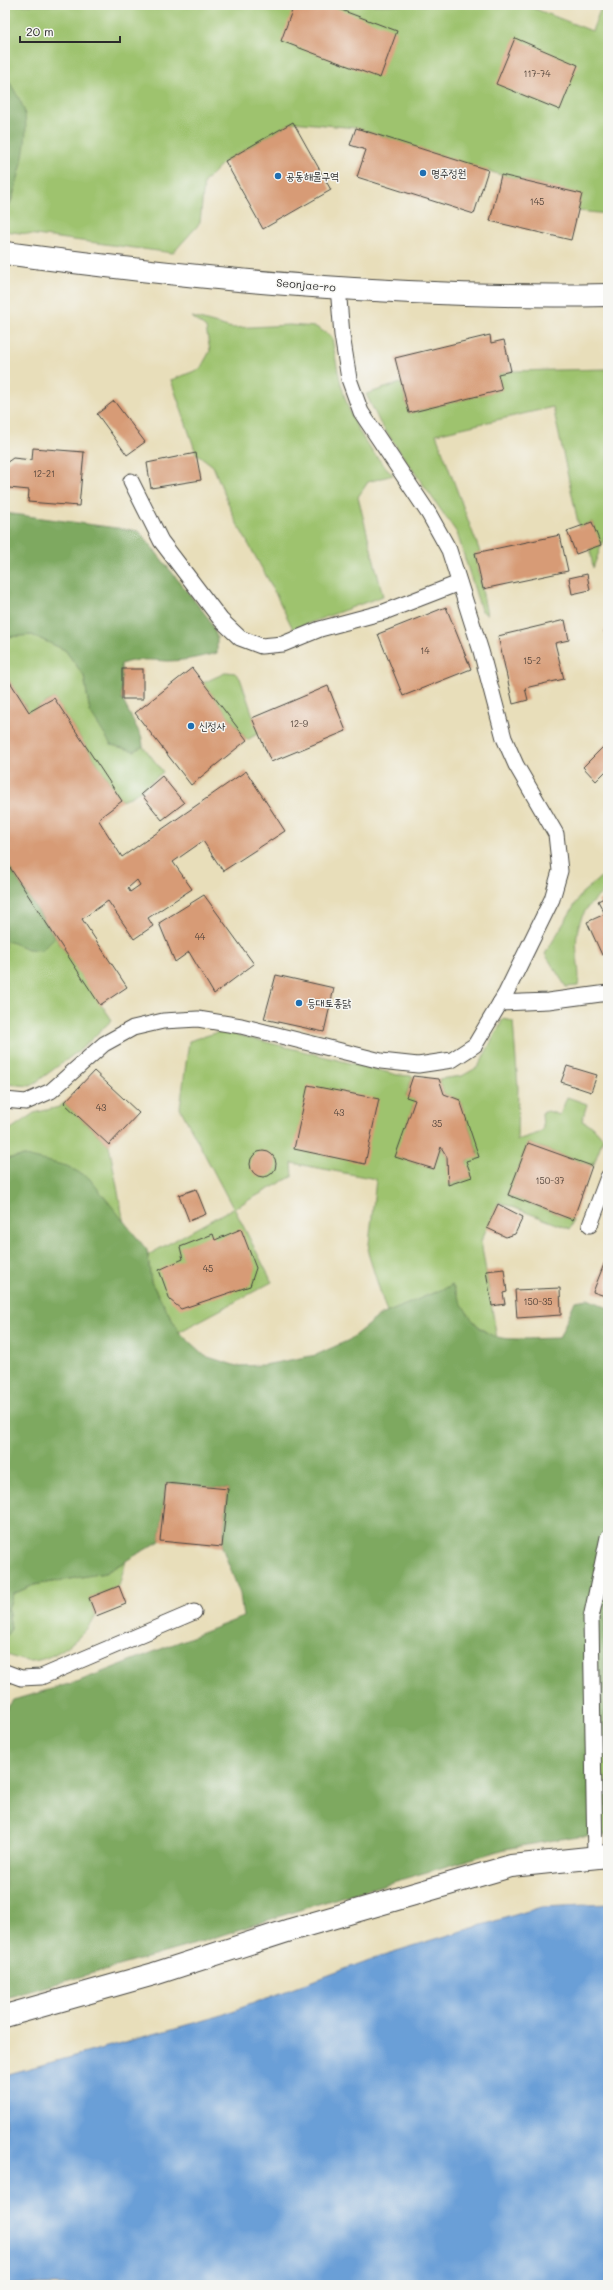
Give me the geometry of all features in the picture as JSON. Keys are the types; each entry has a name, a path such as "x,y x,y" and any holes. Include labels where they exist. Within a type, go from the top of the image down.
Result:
{"street":[{"name":"Seonjae-ro","path":"5,254 132,271 338,288 534,297 608,295"},
{"path":"5,2016 154,1974 290,1930 511,1866 602,1857"}],"lane":[{"path":"5,1100 26,1102 51,1091 104,1044 133,1028 163,1021 198,1019 241,1026 381,1061 418,1065 452,1060 475,1045 500,1003 552,899 560,871 556,834 516,765 504,738 481,651 449,550 429,514 361,412 349,379 342,335 338,288"},
{"path":"131,481 161,541 221,620 240,638 260,646 283,644 320,629 384,612 459,583"},
{"path":"500,1003 548,1000 608,993"},
{"path":"590,1225 608,1177"},
{"path":"602,1857 591,1618 608,1537"},
{"path":"5,1672 21,1678 41,1677 194,1612"}],"green space":[{"path":"5,5 525,5 592,31 602,5 608,5 608,214 578,211 581,194 501,175 356,128 293,122 225,161 204,182 200,223 173,253 5,231 5,216 13,197 20,167 8,79 5,78"},
{"path":"5,78 8,79 24,110 26,135 22,164 5,216"},
{"path":"192,317 232,328 289,325 316,327 332,337 340,379 353,419 359,432 370,448 393,475 368,482 358,497 383,596 293,629 269,581 235,520 213,466 196,453 171,380 200,369 210,351 206,328"},
{"path":"608,369 608,528 593,568 590,549 600,545 592,522 579,527 553,407 436,434 480,552 475,554 487,615 481,610 457,533 380,423 366,394 401,383 409,413 501,390 498,374 511,371"},
{"path":"5,513 139,531 209,619 217,637 217,653 180,660 138,660 121,664 122,699 142,738 143,746 134,751 111,745 90,712 84,676 65,650 32,635 5,637"},
{"path":"32,635 65,650 84,676 90,712 134,751 143,746 163,772 134,795 122,801 54,698 29,712 5,674 5,637"},
{"path":"227,672 235,673 240,678 259,733 247,740 203,683"},
{"path":"5,860 55,937 42,950 28,949 5,940"},
{"path":"608,871 608,889 599,895 586,909 579,925 576,944 579,974 578,986 566,987 545,954 582,893"},
{"path":"55,937 112,1020 81,1049 31,1086 5,1084 5,940 42,950"},
{"path":"503,1019 513,1021 518,1087 517,1140 539,1133 543,1129 542,1113 548,1111 560,1115 567,1097 587,1104 582,1121 592,1126 603,1138 593,1167 593,1162 592,1166 528,1143 508,1195 573,1220 570,1229 499,1202 481,1241 497,1339 480,1327 469,1316 452,1285 387,1313 368,1253 376,1179 292,1163 293,1176 234,1208 272,1282 179,1332 151,1282 148,1255 233,1208 180,1108 189,1041 222,1031 398,1075 413,1076 406,1096 415,1100 396,1157 433,1169 441,1147 447,1157 449,1185 471,1177 466,1161 479,1156 460,1100 444,1094 439,1079 462,1076 478,1067"},
{"path":"64,1103 109,1145 124,1223 118,1215 25,1156 5,1159 5,1133 34,1113 59,1107"},
{"path":"25,1156 67,1166 89,1178 147,1250 151,1282 179,1332 205,1356 237,1366 264,1365 316,1355 349,1340 379,1316 452,1285 473,1320 482,1330 493,1336 505,1338 559,1338 575,1301 588,1299 608,1308 608,1610 605,1620 601,1836 577,1836 505,1849 318,1904 185,1947 5,1998 5,1711 13,1700 79,1681 243,1617 240,1594 222,1547 228,1489 166,1483 160,1541 105,1573 34,1585 13,1594 8,1609 11,1629 5,1637 5,1159"},
{"path":"126,1561 119,1586 89,1598 96,1616 91,1624 69,1645 51,1656 32,1661 22,1660 5,1654 5,1637 11,1629 8,1609 13,1594 34,1585 105,1573"},
{"path":"608,1610 608,1833 601,1836 605,1620"}],"water":[{"path":"608,1904 608,2285 5,2285 5,2075 219,2016 380,1956 541,1907"}],"building":[{"path":"294,5 328,5 397,31 380,78 281,41"},
{"path":"515,38 578,65 560,110 496,84"},
{"name":"공동해물구역","path":"293,122 331,190 263,229 225,161"},
{"name":"명주정원","path":"356,128 488,170 474,214 357,177 366,150 350,145"},
{"path":"501,175 582,194 571,240 490,221"},
{"path":"490,335 491,343 504,340 511,371 498,374 502,390 409,413 395,358"},
{"path":"114,401 145,442 127,455 97,414"},
{"path":"33,448 84,452 79,506 28,502 29,490 9,488 5,481 6,463 13,458 32,460"},
{"path":"196,453 201,480 151,488 147,463"},
{"path":"592,522 601,545 576,554 567,531"},
{"path":"560,535 568,571 483,589 475,553"},
{"path":"587,574 590,590 572,594 569,578"},
{"path":"446,607 471,669 403,696 378,634"},
{"path":"565,620 569,640 555,643 564,679 525,688 528,700 513,704 498,636"},
{"path":"608,630 608,639 604,631"},
{"name":"신정사","path":"192,668 247,740 191,785 135,713"},
{"path":"122,669 143,669 143,699 122,699"},
{"path":"5,674 29,712 54,698 122,801 98,819 122,857 246,771 285,831 223,871 203,841 173,862 192,889 148,918 153,926 134,939 108,901 82,919 127,987 100,1005 5,860","holes":["137,880 140,885 130,892 128,888"]},
{"path":"328,686 346,731 271,762 252,718"},
{"path":"608,742 608,769 596,781 583,767"},
{"path":"162,776 184,803 162,820 141,794"},
{"path":"204,895 254,964 214,994 189,952 175,962 159,923"},
{"path":"608,896 608,952 602,955 587,922 605,914 598,901"},
{"name":"등대토종닭","path":"276,975 334,988 324,1032 264,1019"},
{"path":"567,1066 597,1075 591,1092 561,1082"},
{"path":"94,1071 139,1113 109,1145 64,1103"},
{"path":"413,1076 439,1079 444,1094 460,1100 479,1157 466,1161 472,1177 448,1185 447,1157 441,1147 434,1169 395,1157 415,1100 406,1097"},
{"path":"308,1085 379,1099 365,1164 294,1149"},
{"path":"528,1143 592,1166 573,1220 508,1195"},
{"path":"263,1151 272,1155 276,1164 272,1173 263,1177 254,1173 250,1164 254,1155"},
{"path":"196,1189 206,1214 189,1221 179,1195"},
{"path":"498,1204 523,1217 515,1234 506,1237 487,1228"},
{"path":"241,1229 256,1268 250,1286 181,1309 170,1300 159,1270 183,1259 180,1247 213,1234 215,1240"},
{"path":"608,1254 608,1297 593,1292"},
{"path":"504,1269 507,1292 503,1293 505,1304 492,1306 486,1271"},
{"path":"560,1288 561,1315 517,1318 515,1290"},
{"path":"166,1483 228,1489 222,1547 160,1541"},
{"path":"119,1586 126,1604 96,1616 89,1598"}],"place":[{"name":"명주정원","path":"423,173"},
{"name":"공동해물구역","path":"278,176"},
{"name":"신정사","path":"191,726"},
{"name":"등대토종닭","path":"299,1003"}]}
